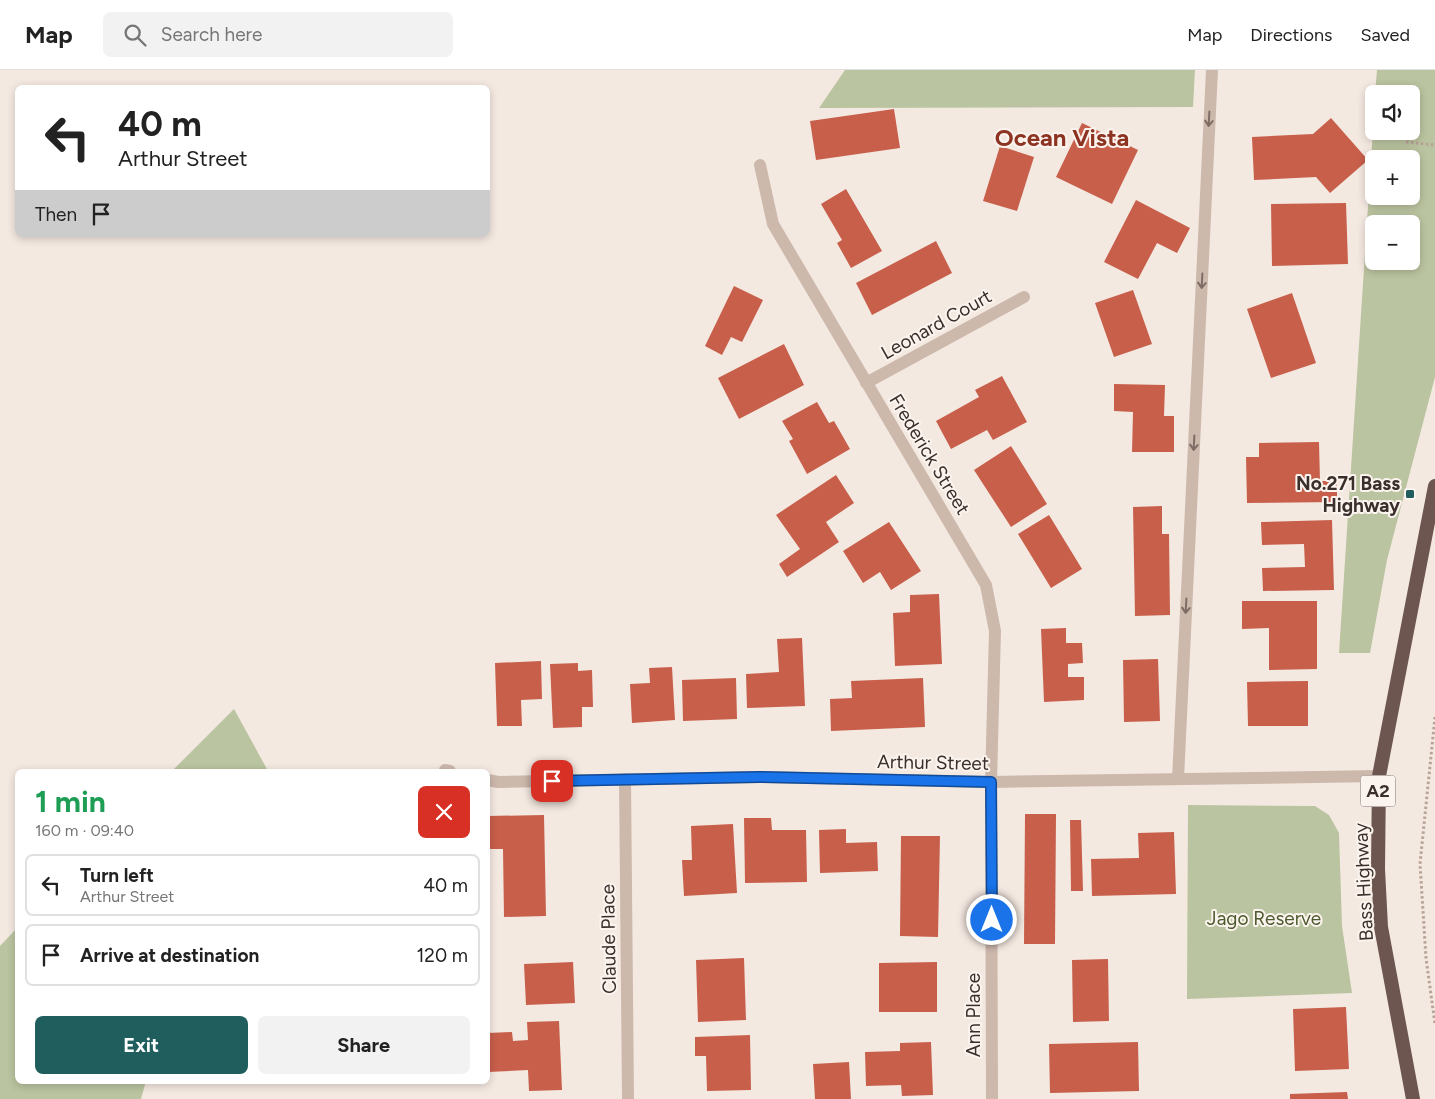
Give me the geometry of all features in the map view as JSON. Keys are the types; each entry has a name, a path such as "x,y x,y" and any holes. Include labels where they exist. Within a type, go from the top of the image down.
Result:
{"highway":[{"name":"Bass Highway","path":"1413,1099 1381,927 1378,869 1378,776 1435,486"}],"street":[{"path":"1178,779 1212,70"},
{"name":"Frederick Street","path":"760,164 773,224 986,585 995,631 991,782"},
{"name":"Leonard Court","path":"866,383 1024,297"},
{"name":"Arthur Street","path":"490,780 498,782 759,777 991,782 1378,776"},
{"name":"Claude Place","path":"625,779 628,1099"},
{"name":"Ann Place","path":"991,782 992,1099"}],"path":[{"path":"1406,142 1435,145"},
{"path":"1435,717 1420,864 1426,958 1435,1024"}],"green space":[{"path":"845,70 1195,70 1193,107 819,108"},
{"path":"1377,70 1435,70 1435,377 1387,560 1370,653 1339,653 1365,253 1365,270 1420,270 1420,215 1367,215 1368,205 1420,205 1420,150 1372,150 1372,140 1420,140 1420,85 1376,85"},
{"path":"234,709 267,769 174,769"},
{"name":"Jago Reserve","path":"1188,805 1315,806 1329,815 1339,833 1342,926 1352,993 1187,999"},
{"path":"15,930 15,1084 145,1084 141,1099 0,1099 0,946"}],"building":[{"path":"894,109 900,148 816,160 810,121"},
{"path":"1331,118 1365,157 1365,163 1330,193 1316,177 1254,180 1252,137 1313,134"},
{"path":"1082,123 1138,150 1112,204 1056,177"},
{"path":"1000,146 1034,157 1017,211 983,201"},
{"path":"846,189 882,251 851,268 837,243 842,240 821,204"},
{"path":"1136,200 1190,228 1177,253 1157,243 1138,279 1104,262"},
{"path":"1346,203 1348,264 1272,266 1271,204"},
{"path":"936,241 952,273 872,315 856,283"},
{"path":"734,286 763,300 742,342 731,337 722,355 705,346"},
{"path":"1133,290 1152,344 1114,357 1095,303"},
{"path":"1292,293 1316,363 1271,378 1247,309"},
{"path":"784,344 804,385 739,419 718,378"},
{"path":"1002,376 1027,422 993,440 987,430 951,449 936,421 979,397 975,390"},
{"path":"1114,384 1165,385 1164,416 1174,416 1174,452 1132,452 1133,412 1114,411"},
{"path":"817,402 829,423 834,421 850,449 807,474 789,441 793,439 782,421"},
{"path":"1319,442 1320,481 1337,481 1337,502 1247,503 1246,457 1259,457 1259,443"},
{"path":"1011,446 1047,504 1011,527 974,470"},
{"path":"836,475 854,503 826,522 839,542 787,577 779,564 800,549 776,515"},
{"path":"1162,506 1162,534 1169,534 1170,615 1135,616 1133,507"},
{"path":"1049,515 1082,569 1051,588 1018,534"},
{"path":"1332,520 1334,590 1263,591 1262,568 1305,567 1304,544 1262,545 1261,522"},
{"path":"889,522 921,571 891,590 880,572 863,583 843,551"},
{"path":"939,594 942,664 895,666 893,613 910,612 910,595"},
{"path":"1242,601 1317,601 1317,669 1269,670 1269,628 1242,629"},
{"path":"1066,628 1066,643 1082,643 1083,663 1068,664 1068,677 1084,677 1084,700 1044,702 1041,629"},
{"path":"802,638 805,706 747,708 746,674 779,672 777,639"},
{"path":"1158,659 1160,721 1124,722 1123,660"},
{"path":"541,661 542,699 521,700 522,726 497,726 495,663"},
{"path":"578,663 578,671 592,670 593,707 582,707 582,727 553,728 550,664"},
{"path":"672,667 675,720 632,723 630,684 650,683 649,668"},
{"path":"736,678 737,719 683,721 682,680"},
{"path":"923,678 925,727 831,731 830,699 852,698 851,681"},
{"path":"1308,681 1308,726 1248,726 1247,682"},
{"path":"1025,814 1056,814 1055,944 1024,944"},
{"path":"544,815 546,916 504,917 503,849 490,849 490,816"},
{"path":"744,818 771,818 772,830 806,830 807,882 745,883"},
{"path":"1070,820 1081,820 1083,891 1071,891"},
{"path":"733,824 737,893 684,896 682,860 692,860 691,826"},
{"path":"846,829 846,843 877,842 878,871 820,873 819,830"},
{"path":"1174,832 1176,894 1092,896 1091,859 1139,858 1138,833"},
{"path":"901,836 940,836 938,937 900,936"},
{"path":"744,958 746,1020 698,1022 696,960"},
{"path":"1108,959 1109,1021 1073,1022 1072,960"},
{"path":"573,962 575,1003 526,1005 524,964"},
{"path":"937,962 937,1012 879,1012 879,963"},
{"path":"1346,1007 1349,1069 1295,1071 1293,1009"},
{"path":"559,1021 562,1090 529,1091 528,1070 490,1072 490,1033 512,1032 513,1041 528,1040 527,1022"},
{"path":"750,1035 751,1090 707,1091 706,1056 695,1056 695,1037"},
{"path":"931,1042 933,1095 902,1096 901,1085 866,1086 865,1052 900,1051 900,1043"},
{"path":"1138,1042 1139,1091 1050,1093 1049,1044"},
{"path":"849,1062 851,1099 815,1099 813,1064"},
{"path":"1347,1092 1348,1099 1290,1099 1290,1094"}],"place":[{"name":"No.271 Bass Highway","path":"1410,494"}],"district":[{"name":"Ocean Vista","path":"1062,138"}],"route":[{"path":"552,781 759,777 991,782 992,920"}]}
